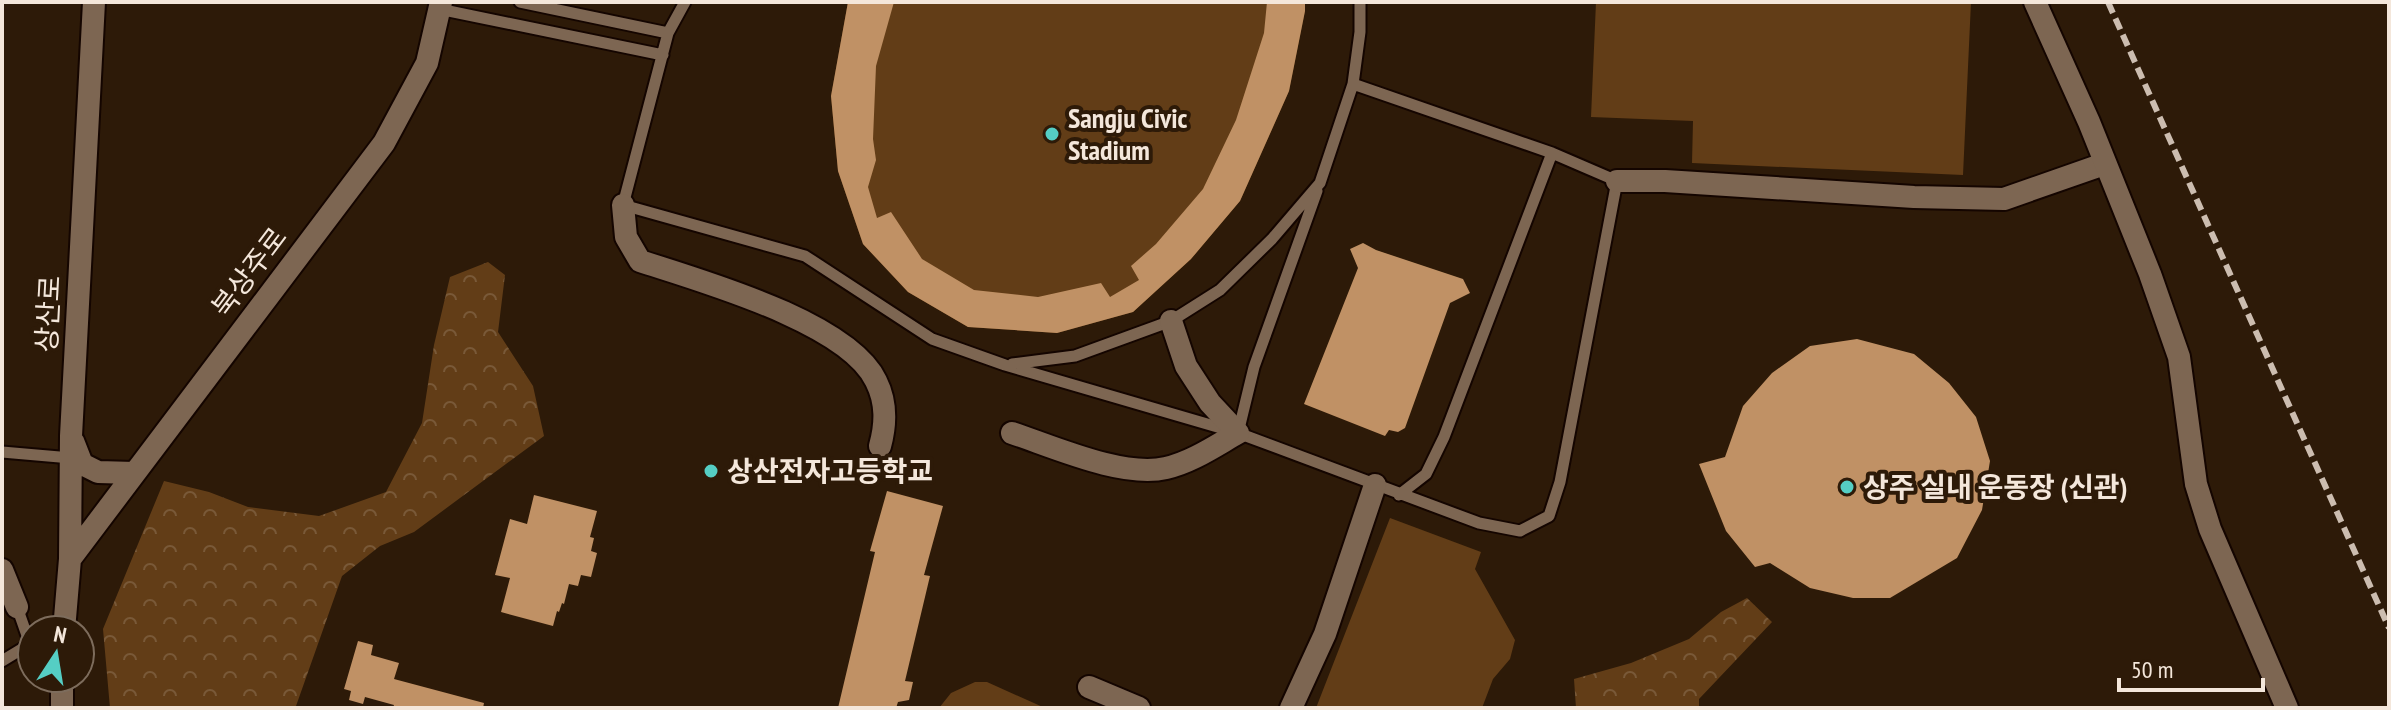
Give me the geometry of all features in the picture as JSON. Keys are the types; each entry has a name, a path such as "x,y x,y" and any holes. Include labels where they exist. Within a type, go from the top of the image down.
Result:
{"street":[{"name":"상산로","path":"65,614 94,2"},
{"path":"2035,2 2089,122 2150,274 2179,357 2196,484 2210,529 2287,708"},
{"name":"북상주로","path":"70,559 384,143 427,63 440,5"},
{"path":"1617,181 2004,199 2104,164"},
{"path":"623,205 626,237 640,261 751,297 841,341 876,381 886,421 880,446"},
{"path":"1012,433 1112,465 1147,471 1190,460 1238,433 1210,403 1186,366 1171,321"},
{"path":"71,447 82,464 98,472 134,473"},
{"path":"1291,708 1325,634 1375,485"},
{"path":"2,570 17,607"},
{"path":"1089,687 1139,708"}],"lane":[{"path":"520,2 668,33"},
{"path":"685,2 668,33 623,205 805,256 932,339 1005,365 1238,433 1479,523 1520,531 1549,516 1560,482 1617,181 1552,153 1353,84"},
{"path":"1238,433 1254,367 1353,84 1360,32 1360,2"},
{"path":"440,5 663,55"},
{"path":"1399,495 1426,474 1444,437 1552,153"},
{"path":"1005,365 1075,356 1171,321 1220,290 1272,239 1320,183"},
{"path":"2,452 71,447"},
{"path":"17,607 20,614"}],"green space":[{"name":"Sangju Civic Stadium","path":"848,2 1305,2 1305,11 1289,91 1240,201 1191,259 1133,312 1057,333 968,327 908,292 863,244 838,171 831,96"},
{"path":"1596,2 1971,2 1963,175 1692,163 1693,121 1591,117"},
{"path":"488,262 505,275 498,332 533,386 544,436 414,532 380,546 342,576 297,708 110,708 103,629 164,481 209,492 248,507 319,516 386,492 422,423 434,345 450,277"},
{"path":"1390,518 1481,552 1475,569 1515,640 1510,659 1493,679 1482,708 1316,708"},
{"path":"1747,598 1772,622 1699,699 1699,708 1576,708 1574,679 1631,663 1689,639 1721,612"},
{"path":"975,682 987,682 1045,708 939,708 951,693"}],"building":[{"path":"848,2 894,2 876,66 873,139 876,160 868,187 877,218 891,212 922,259 974,290 1038,297 1101,283 1110,297 1139,280 1131,266 1156,244 1203,189 1236,120 1264,33 1267,2 1305,2 1305,11 1289,91 1240,201 1191,259 1133,312 1057,333 968,327 908,292 863,244 838,171 831,96"},
{"path":"1363,243 1463,279 1470,293 1450,303 1405,428 1398,432 1389,430 1385,436 1304,404 1358,268 1350,249"},
{"name":"상주 실내 운동장 (신관)","path":"1857,339 1914,354 1949,383 1976,417 1990,461 1982,510 1957,558 1890,598 1853,598 1810,588 1770,563 1755,567 1726,531 1699,464 1725,457 1743,406 1772,373 1810,346"},
{"path":"887,491 943,506 924,575 930,576 905,681 913,682 909,700 898,702 896,708 838,708 875,552 870,551"},
{"path":"534,495 597,511 590,537 594,538 591,551 597,553 591,577 581,575 578,586 569,584 564,604 557,611 553,626 501,612 510,578 495,575 510,519 527,524"},
{"path":"358,641 373,645 371,655 399,663 394,679 484,703 483,708 393,708 394,705 365,697 363,704 349,700 351,691 344,689"}],"railway":[{"path":"2108,2 2389,628"}],"place":[{"name":"Sangju Civic Stadium","path":"1052,134"},
{"name":"상산전자고등학교","path":"711,471"},
{"name":"상주 실내 운동장 (신관)","path":"1847,487"}]}
